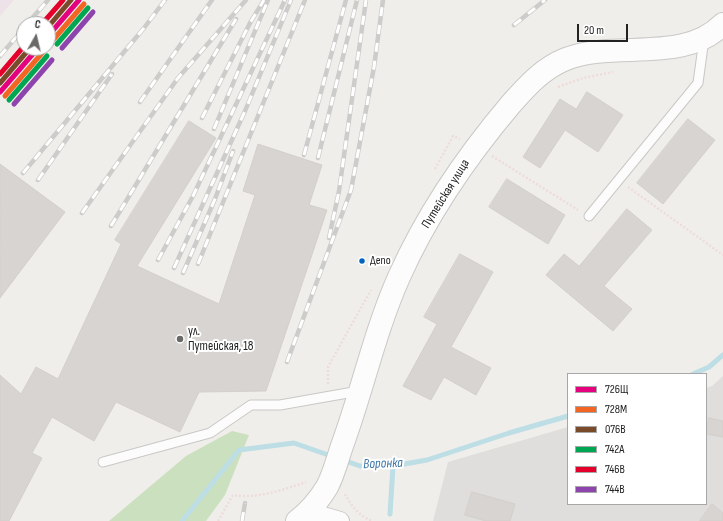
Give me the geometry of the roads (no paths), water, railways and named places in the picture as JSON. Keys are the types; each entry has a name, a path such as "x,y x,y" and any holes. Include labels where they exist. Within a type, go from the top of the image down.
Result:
{"street":[{"name":"Путейская улица","path":"303,517 318,483 348,430 376,339 399,277 427,224 465,162 535,77 566,59 588,54 609,50 685,45 715,32 723,24"},
{"path":"303,517 340,521"}],"lane":[{"path":"589,216 698,83 704,38"},
{"path":"103,462 210,434 251,405 280,405 361,391"}],"waterway":[{"name":"Воронка","path":"695,373 709,367 723,355"},
{"name":"Воронка","path":"343,460 360,466 393,466 427,460 509,433 567,416"},
{"name":"Воронка","path":"182,521 239,450 294,443 334,457"},
{"path":"390,514 393,466"}],"railway":[{"path":"34,16 48,0"},
{"path":"23,173 144,28 165,0"},
{"path":"140,102 212,0"},
{"path":"82,213 178,78 246,0"},
{"path":"202,118 250,23 264,0"},
{"path":"214,129 268,0"},
{"path":"158,260 193,196 285,0"},
{"path":"174,268 245,111 291,0"},
{"path":"198,264 305,0"},
{"path":"304,155 346,0"},
{"path":"318,158 357,0"},
{"path":"329,238 339,191 366,0"},
{"path":"287,362 351,190 374,67 383,0"},
{"path":"514,25 545,0"},
{"path":"111,226 236,19"},
{"path":"0,56 16,37"},
{"path":"38,180 112,74"},
{"path":"183,273 215,199 233,151"},
{"path":"242,521 245,503"}],"place":[{"name":"Депо","path":"362,261"},
{"name":"ул. Путейская, 18","path":"180,339"}]}
